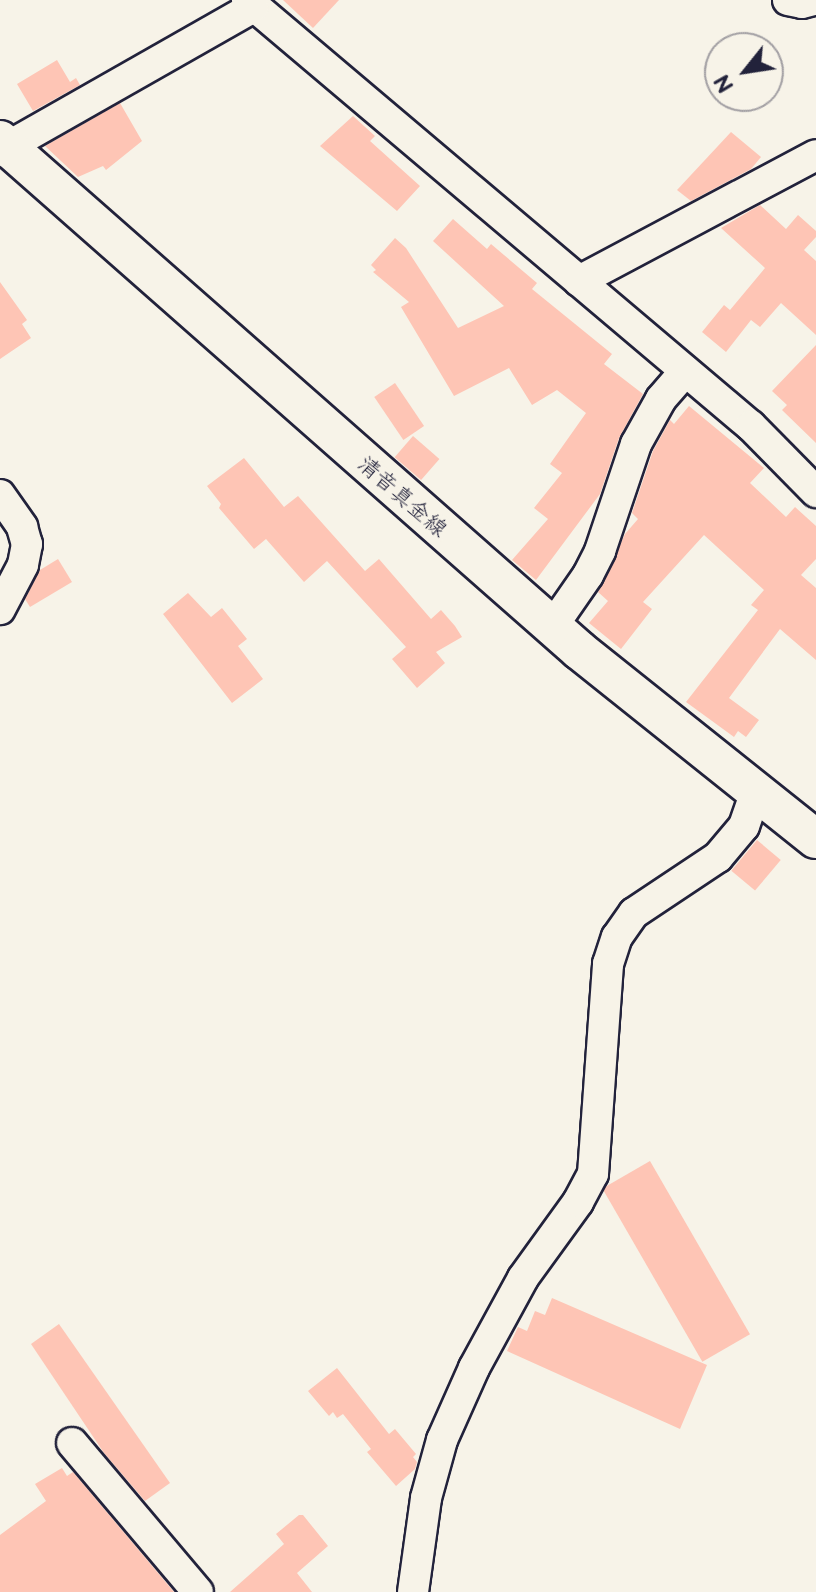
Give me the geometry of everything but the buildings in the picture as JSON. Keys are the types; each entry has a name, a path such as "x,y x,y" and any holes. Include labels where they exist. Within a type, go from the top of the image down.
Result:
{"main road":[{"name":"清音真金線","path":"3,147 552,627 816,839"}],"street":[{"path":"788,0 813,0"},
{"path":"3,147 250,3 751,426 816,492"},
{"path":"579,281 816,155"},
{"path":"552,627 588,575 600,551 636,444 661,399 685,371"},
{"path":"0,495 22,527 27,544 23,565 0,609"},
{"path":"418,1590 426,1498 442,1440 474,1368 523,1278 578,1202 593,1174 608,964 617,937 634,913 718,857 744,826 756,791"},
{"path":"72,1443 196,1591"}]}
